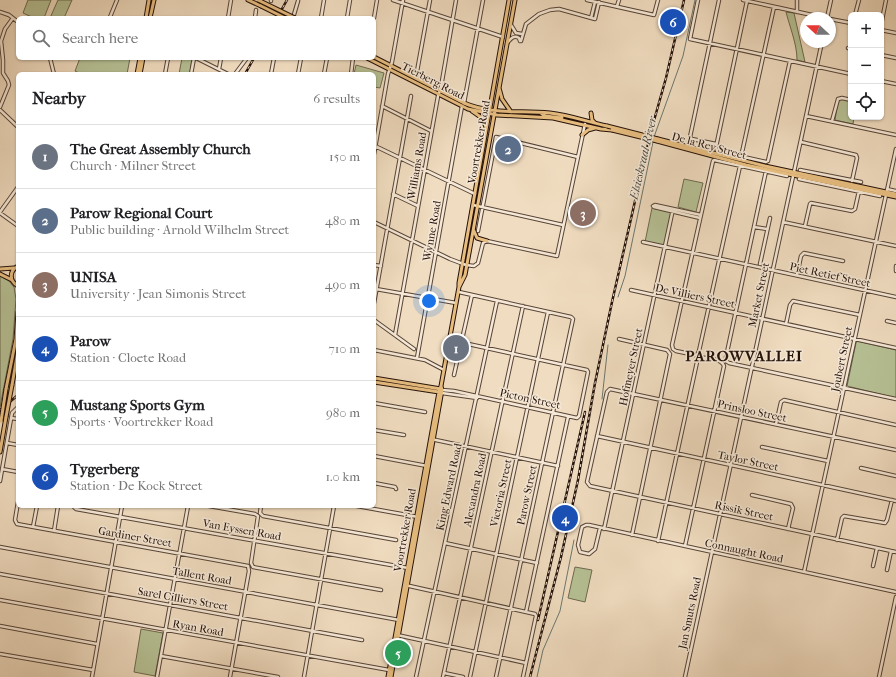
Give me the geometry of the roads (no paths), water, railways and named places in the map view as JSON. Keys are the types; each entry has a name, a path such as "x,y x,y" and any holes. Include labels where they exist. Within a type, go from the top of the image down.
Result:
{"main road":[{"path":"146,16 149,0"},
{"path":"150,16 154,0"},
{"path":"248,0 281,16"},
{"path":"258,0 290,16"},
{"name":"Voortrekker Road","path":"464,265 486,129 510,0"},
{"name":"Voortrekker Road","path":"390,677 460,287 459,283 473,229 515,0"},
{"name":"Tierberg Road","path":"376,58 440,90 468,109 490,112"},
{"path":"139,72 142,60"},
{"name":"Tierberg Road","path":"371,60 463,105 494,113"},
{"path":"499,84 502,98 511,112"},
{"path":"468,109 482,118 486,129"},
{"path":"541,112 544,115 558,117 569,121"},
{"name":"De la Rey Street","path":"494,113 541,112 556,114 607,126 746,165 887,192 896,196"},
{"name":"De la Rey Street","path":"494,113 553,118 657,140"},
{"path":"592,113 592,120 595,123"},
{"path":"582,135 588,130 595,128"},
{"path":"473,229 477,238 487,241"},
{"path":"0,269 16,267"},
{"path":"12,280 11,274 16,268"},
{"path":"0,274 12,280 16,285"},
{"path":"0,423 16,339"},
{"path":"0,452 16,362"},
{"path":"376,378 441,390"},
{"path":"376,382 441,390"}],"street":[{"path":"110,16 117,0"},
{"path":"228,16 231,0"},
{"path":"321,16 324,0"},
{"path":"347,16 350,0"},
{"path":"374,16 377,0"},
{"path":"392,0 503,37"},
{"path":"404,0 382,106 376,146 475,194"},
{"path":"416,77 430,0"},
{"name":"Williams Road","path":"395,335 456,0"},
{"name":"Wynne Road","path":"417,358 483,0"},
{"path":"587,0 654,15 658,0"},
{"path":"618,6 619,0"},
{"path":"698,0 690,39 848,73"},
{"path":"710,44 719,0"},
{"path":"743,0 800,13"},
{"path":"797,0 797,12"},
{"path":"829,12 831,0"},
{"path":"856,12 859,0"},
{"path":"884,12 886,0"},
{"path":"294,16 298,1"},
{"path":"716,144 747,1"},
{"path":"508,42 515,36 519,38 521,42 526,24 530,20 539,14 555,9 593,18 597,2"},
{"path":"741,157 774,7"},
{"path":"255,16 256,10"},
{"path":"0,12 16,20"},
{"path":"13,18 5,29 1,40 4,60 3,72 9,84 0,109 16,125"},
{"path":"836,20 848,23"},
{"path":"511,25 514,31 518,34 523,33"},
{"path":"884,31 896,33"},
{"name":"De la Rey Street","path":"710,44 690,138 716,144 716,149 718,152 741,157 766,162 768,161 790,61"},
{"name":"Market Street","path":"711,552 821,48"},
{"path":"884,56 896,58"},
{"path":"50,60 54,72"},
{"path":"166,72 168,60"},
{"path":"192,72 194,60"},
{"path":"199,60 220,71 221,60"},
{"path":"236,72 246,60"},
{"path":"271,72 274,60"},
{"path":"298,72 301,60"},
{"path":"324,72 327,60"},
{"path":"350,72 353,60"},
{"path":"884,82 896,84"},
{"path":"411,96 376,289 457,304"},
{"path":"832,121 838,99 848,99"},
{"path":"382,106 431,131"},
{"path":"806,116 896,135"},
{"path":"376,223 464,265 474,266 478,263 483,243 487,241 557,256 586,121"},
{"path":"478,231 496,137 578,157"},
{"path":"800,142 855,154 857,158 852,181"},
{"name":"Joubert Street","path":"804,572 896,149"},
{"name":"De la Rey Street","path":"701,216 713,160 787,176"},
{"path":"673,210 653,206 655,205 701,216 672,345 676,352 697,355 709,308 740,166"},
{"path":"800,170 861,182"},
{"path":"766,172 745,264 726,361 751,368 896,399"},
{"path":"799,179 880,196"},
{"path":"16,190 0,212 16,224"},
{"name":"De la Rey Street","path":"887,192 896,191"},
{"path":"805,226 811,203 852,211 855,209 859,192"},
{"path":"393,194 418,206"},
{"path":"473,205 563,225"},
{"name":"Hofmeyer Street","path":"604,529 673,210"},
{"path":"760,264 770,218"},
{"path":"783,222 896,246"},
{"path":"754,227 767,229"},
{"name":"Piet Retief Street","path":"643,242 896,297"},
{"path":"796,275 801,256 804,252 843,261"},
{"path":"376,265 381,266"},
{"path":"896,266 896,271"},
{"name":"De Villiers Street","path":"631,290 896,348"},
{"path":"459,292 548,312"},
{"path":"454,375 472,295"},
{"name":"King Edward Road","path":"416,677 497,301"},
{"path":"786,324 790,305 793,301 860,315"},
{"name":"Alexandra Road","path":"443,677 523,306"},
{"name":"Parow Street","path":"496,677 573,320 571,317 548,312"},
{"name":"Victoria Street","path":"470,677 548,312"},
{"path":"376,321 414,349"},
{"path":"887,321 896,323"},
{"path":"619,339 670,352 632,535"},
{"path":"450,340 563,365"},
{"path":"376,350 417,358 430,362 444,370"},
{"path":"658,541 697,362 699,358 720,361 724,366 684,546"},
{"name":"Picton Street","path":"441,390 578,418 588,373 587,370 563,365"},
{"name":"Prinsloo Street","path":"597,436 607,392 608,389 611,388 896,450"},
{"path":"776,424 781,402 784,400 896,425"},
{"path":"376,403 425,412"},
{"path":"0,481 11,418 13,411 16,409"},
{"path":"526,612 568,417"},
{"path":"11,418 16,419"},
{"path":"376,430 404,435"},
{"name":"Taylor Street","path":"597,436 896,501"},
{"name":"Rissik Street","path":"597,436 587,482 590,486 896,552"},
{"path":"432,440 558,466"},
{"path":"7,443 16,445"},
{"path":"762,447 828,461"},
{"path":"376,457 427,466"},
{"path":"861,468 896,476"},
{"path":"2,469 16,472"},
{"path":"376,483 395,487 396,489"},
{"path":"752,495 791,504 793,508 788,529"},
{"path":"837,540 842,518 844,516 885,523 892,500"},
{"name":"Gardiner Street","path":"17,508 15,520 17,524 321,579"},
{"path":"34,527 37,508"},
{"path":"54,531 58,508"},
{"name":"Van Eyssen Road","path":"75,508 409,568"},
{"path":"92,677 122,508"},
{"path":"157,677 188,508"},
{"path":"221,508 396,540"},
{"path":"230,677 261,508"},
{"path":"304,677 334,508"},
{"path":"369,508 419,517"},
{"name":"Connaught Road","path":"600,528 595,549 589,554 583,553 578,549 582,527 589,525 896,592"},
{"path":"445,543 537,563"},
{"name":"Tallent Road","path":"0,547 400,621"},
{"path":"873,566 877,548"},
{"path":"887,570 891,551"},
{"name":"Jan Smuts Road","path":"685,677 711,552"},
{"name":"Sarel Cilliers Street","path":"0,574 362,640"},
{"path":"321,579 381,590"},
{"path":"406,585 535,614 536,616 523,677"},
{"path":"879,677 896,597"},
{"name":"Ryan Road","path":"0,600 391,671"},
{"path":"0,626 97,644"},
{"path":"397,635 526,663"},
{"path":"0,654 93,670"},
{"path":"161,656 278,677"},
{"path":"444,673 463,677"}],"waterway":[{"name":"Elsieskraal River","path":"654,137 683,56 695,0"},
{"name":"Elsieskraal River","path":"618,297 625,276 653,142"},
{"name":"Elsieskraal River","path":"602,399 608,345"},
{"name":"Elsieskraal River","path":"537,677 543,650 560,611 574,540"}],"railway":[{"path":"278,16 287,0"},
{"path":"530,677 561,557 578,480 595,383 612,302 651,131 666,78 684,0"},
{"path":"246,72 253,60"},
{"path":"0,410 16,397"},
{"path":"538,620 585,412"}],"place":[{"name":"Tygerberg","path":"673,22"},
{"name":"Parow Regional Court","path":"508,149"},
{"name":"UNISA","path":"583,213"},
{"name":"The Great Assembly Church","path":"456,348"},
{"name":"Parow","path":"565,518"},
{"name":"Mustang Sports Gym","path":"398,653"}],"district":[{"name":"PAROWVALLEI","path":"744,356"}]}
